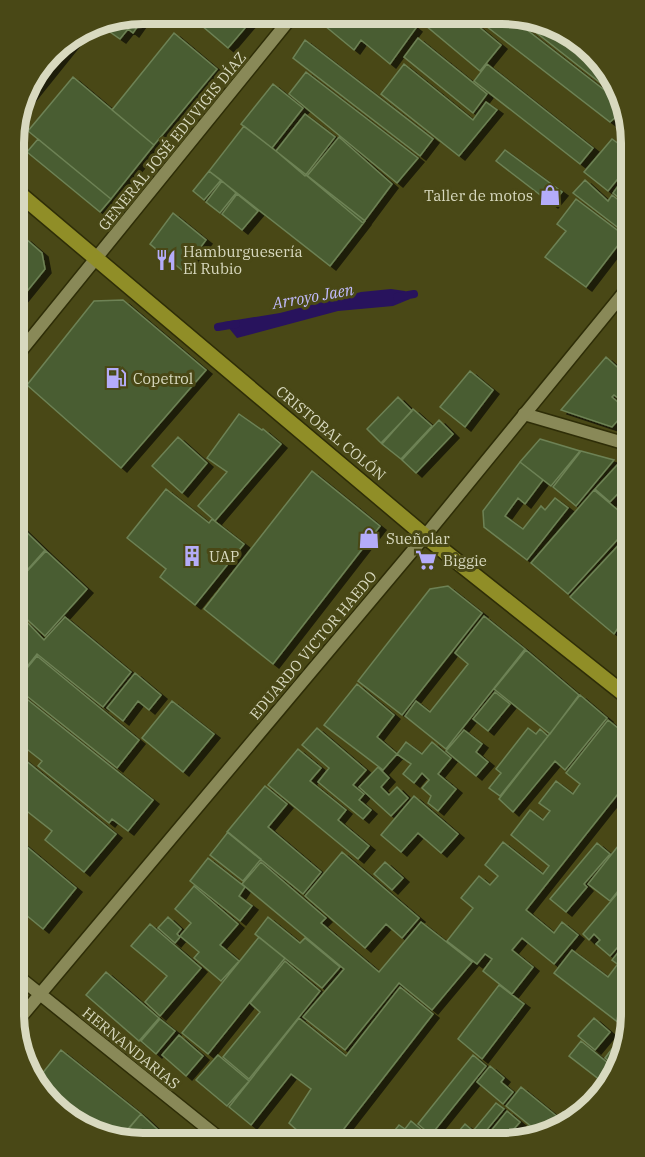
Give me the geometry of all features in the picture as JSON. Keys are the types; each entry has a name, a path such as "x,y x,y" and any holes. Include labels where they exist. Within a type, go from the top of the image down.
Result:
{"main road":[{"name":"CRISTOBAL COLÓN","path":"24,198 425,536 621,692"}],"street":[{"name":"GENERAL JOSÉ EDUVIGIS DÍAZ","path":"24,347 286,24"},
{"name":"EDUARDO VICTOR HAEDO","path":"24,1013 425,536 621,296"},
{"path":"524,414 621,442"},
{"name":"HERNANDARIAS","path":"24,981 213,1133"}],"shaded area":[{"path":"391,289 405,291 410,299 393,306 338,311 237,338 224,322 280,313 361,292"}],"building":[{"path":"139,24 133,33 128,29 120,39 107,30"},
{"path":"200,24 248,24 228,48"},
{"path":"323,24 411,24 416,28 390,64 361,40 354,50"},
{"path":"424,24 476,24 501,45 480,71"},
{"path":"483,24 521,26 611,95 618,115 610,122"},
{"path":"529,27 568,44 591,65 601,77 605,83 603,85"},
{"path":"174,33 217,69 154,145 112,110"},
{"path":"418,38 487,94 473,113 404,57"},
{"path":"305,40 433,139 420,156 293,58"},
{"path":"61,58 40,84 44,77"},
{"path":"404,64 473,120 486,102 497,110 459,156 381,94"},
{"path":"487,64 593,148 580,164 474,81"},
{"path":"306,72 418,158 397,183 289,94"},
{"path":"73,77 154,145 111,199 28,131"},
{"path":"273,84 303,108 272,148 241,124"},
{"path":"305,114 335,137 305,176 276,151"},
{"path":"244,126 365,221 330,266 209,171"},
{"path":"339,137 392,184 363,223 307,176"},
{"path":"38,139 111,199 100,212 27,152"},
{"path":"612,139 619,144 621,141 621,175 608,191 584,172"},
{"path":"505,150 562,192 552,204 496,161"},
{"path":"209,171 221,180 204,200 193,191"},
{"path":"585,180 608,201 612,195 621,202 621,230 573,193"},
{"path":"222,181 236,193 220,213 206,202"},
{"path":"621,182 621,200 613,193"},
{"path":"237,194 258,211 242,230 222,214"},
{"path":"576,199 621,233 621,241 586,287 545,257 566,231 557,224"},
{"path":"173,213 206,240 183,271 150,244"},
{"path":"24,239 42,253 45,269 24,295"},
{"name":"Copetrol","path":"123,300 206,370 121,468 27,385 94,301"},
{"path":"606,357 621,370 621,400 614,395 612,397 621,405 621,417 612,427 561,410"},
{"path":"470,371 493,390 465,427 440,407"},
{"path":"398,397 412,411 381,443 367,429"},
{"path":"413,409 432,426 401,459 382,444"},
{"path":"239,414 281,444 215,521 198,506 227,472 207,458"},
{"path":"439,420 453,434 416,473 402,460"},
{"path":"178,437 207,463 182,493 152,466"},
{"path":"540,439 580,451 551,486 520,462"},
{"path":"581,451 614,460 576,506 553,487"},
{"path":"520,462 543,480 525,504 518,498 505,516 523,529 541,506 545,510 555,498 568,508 527,560 484,527 483,511"},
{"path":"618,464 621,464 621,490 610,502 595,489"},
{"path":"312,471 380,526 273,664 204,609"},
{"name":"UAP","path":"166,489 209,523 212,519 244,544 195,605 160,577 166,569 127,538"},
{"path":"594,490 621,513 621,536 568,594 531,563"},
{"path":"24,530 45,550 24,574"},
{"path":"621,542 621,624 614,634 570,597"},
{"path":"46,551 87,589 45,636 24,617 24,575"},
{"path":"448,586 482,613 402,715 358,681 430,589"},
{"path":"484,616 525,649 446,749 405,716 416,701 430,712 468,664 455,653"},
{"path":"65,617 131,672 103,707 37,654 24,670 24,623 26,621 44,640"},
{"path":"526,650 579,695 550,734 494,689"},
{"path":"37,656 139,740 117,768 24,694 24,672"},
{"path":"135,673 161,695 149,710 138,701 123,721 107,708"},
{"path":"357,684 394,715 377,737 397,754 383,770 324,725"},
{"path":"495,692 510,704 488,731 473,719"},
{"path":"580,695 607,718 565,770 555,761 513,812 499,799"},
{"path":"24,697 153,800 128,831 112,819 109,823 38,766 42,761 24,747"},
{"path":"172,701 214,734 183,772 142,738"},
{"path":"608,720 621,731 621,790 526,910 554,933 562,922 578,935 554,964 522,938 512,950 533,967 512,994 483,971 492,959 485,954 477,964 447,941 473,908 461,898 479,876 490,885 498,876 485,865 503,842 543,874 549,866 511,835 530,810 543,820 550,811 539,803 556,781 573,794 580,784 566,773"},
{"path":"317,728 366,770 353,785 364,794 359,800 371,810 363,819 318,782 329,768 302,745"},
{"path":"528,728 536,734 540,729 548,736 500,796 489,788 501,773 496,769"},
{"path":"464,730 482,744 476,752 488,762 476,776 446,751"},
{"path":"406,742 422,754 432,742 451,758 438,774 456,789 438,811 428,803 431,796 422,788 429,780 422,773 414,783 403,774 411,764 397,754"},
{"path":"298,749 321,768 310,781 346,810 338,820 369,846 358,859 268,785"},
{"path":"24,759 116,834 84,872 45,840 52,831 24,809"},
{"path":"378,767 389,778 381,787 389,795 397,787 408,798 391,816 359,787"},
{"path":"265,786 287,804 268,827 321,872 303,894 227,832"},
{"path":"414,796 458,834 441,853 418,833 401,852 381,835"},
{"path":"228,832 261,859 243,881 210,855"},
{"path":"621,842 621,887 610,901 588,884"},
{"path":"597,843 610,854 584,884 587,887 566,912 550,899"},
{"path":"24,844 76,888 43,929 24,913"},
{"path":"342,852 419,918 402,938 386,924 365,948 305,896"},
{"path":"208,858 245,887 239,896 252,906 240,921 190,881"},
{"path":"261,862 326,918 321,923 379,972 421,922 472,962 432,1010 399,983 345,1050 303,1017 344,969 242,884"},
{"path":"385,862 403,878 392,890 374,874"},
{"path":"194,886 238,924 220,945 239,961 221,981 194,958 199,952 180,936 191,923 175,909"},
{"path":"621,889 621,943 610,956 596,944 600,940 594,934 589,940 583,934"},
{"path":"168,917 181,929 177,934 180,937 175,943 158,928"},
{"path":"268,917 300,943 305,938 340,967 322,988 255,934"},
{"path":"150,924 201,968 160,1016 145,1002 167,976 131,946"},
{"path":"259,937 285,958 208,1054 182,1033"},
{"path":"621,949 621,967 612,960"},
{"path":"572,950 608,977 617,965 621,968 621,1024 554,973"},
{"path":"285,961 320,991 249,1079 223,1057 260,1012 250,1003"},
{"path":"106,972 159,1018 139,1041 86,995"},
{"path":"499,985 524,1004 482,1059 458,1039"},
{"path":"400,987 433,1014 341,1133 300,1133 289,1123 311,1089 291,1074 251,1125 229,1107 299,1018 346,1056"},
{"path":"594,1018 610,1032 595,1050 578,1036"},
{"path":"160,1019 175,1031 156,1054 141,1041"},
{"path":"179,1035 203,1056 186,1076 162,1055"},
{"path":"581,1041 610,1064 601,1081 569,1056"},
{"path":"618,1042 611,1062 605,1058"},
{"path":"61,1050 141,1114 126,1132 105,1127 77,1113 54,1092 41,1075"},
{"path":"218,1055 249,1081 227,1106 196,1080"},
{"path":"473,1055 486,1066 433,1133 429,1133 418,1124"},
{"path":"490,1066 504,1078 501,1082 513,1092 503,1104 477,1082"},
{"path":"521,1087 559,1118 563,1112 566,1114 554,1121 534,1129 506,1106"},
{"path":"496,1103 504,1109 484,1133 457,1133 465,1124 473,1131"},
{"path":"507,1111 520,1122 511,1133 489,1133"},
{"path":"141,1114 161,1133 143,1133 126,1132"},
{"path":"411,1121 425,1133 393,1133 399,1125 405,1129"}],"waterway":[{"name":"Arroyo Jaen","path":"397,297 414,294"},
{"name":"Arroyo Jaen","path":"218,327 236,324"}],"place":[{"name":"Taller de motos","path":"550,195"},
{"name":"Hamburguesería El Rubio","path":"166,260"},
{"name":"Copetrol","path":"116,378"},
{"name":"Sueñolar","path":"369,538"},
{"name":"UAP","path":"192,556"},
{"name":"Biggie","path":"426,560"}]}
